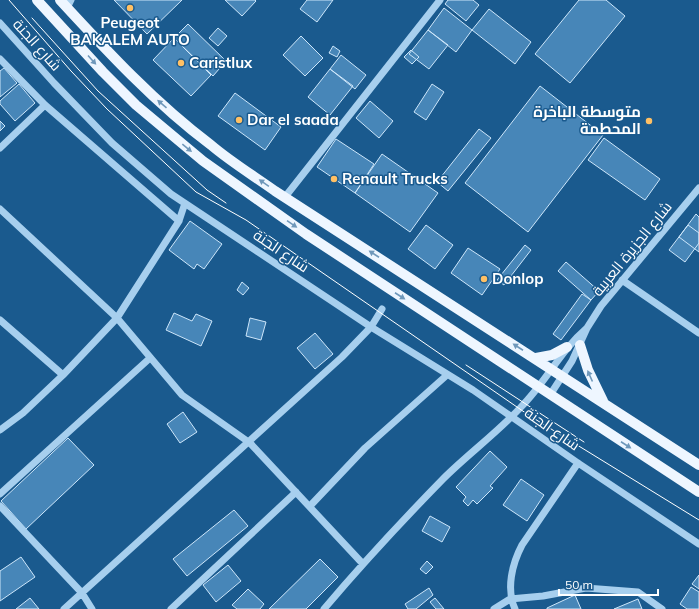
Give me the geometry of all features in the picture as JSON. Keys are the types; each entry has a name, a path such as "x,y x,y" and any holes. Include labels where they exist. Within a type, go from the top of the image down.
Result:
{"main road":[{"path":"37,0 103,72 136,105 202,161 306,234 593,424 699,492"},
{"path":"60,0 69,4 134,78 211,146 285,197 552,368 699,465"},
{"path":"580,345 590,376 605,404"},
{"path":"536,358 552,355 567,347"}],"street":[{"path":"285,197 440,0"},
{"name":"شارع الجنة","path":"0,23 112,143 171,194 371,327 447,375 474,390 578,463 699,544"},
{"path":"0,59 45,104 178,221"},
{"path":"0,148 45,104"},
{"name":"شارع الجزيرة العربية","path":"587,328 622,280 699,188"},
{"path":"0,430 23,413 63,375 116,318 178,221 185,203"},
{"path":"0,209 116,318 182,395 250,442 363,564"},
{"path":"622,280 699,333"},
{"path":"64,609 250,442 371,327 382,309"},
{"path":"0,320 63,375"},
{"path":"550,395 563,376 580,345 587,328"},
{"path":"324,609 363,564 444,478 512,417 539,388 567,347 587,328"},
{"path":"0,494 150,358"},
{"path":"310,506 365,448 447,375"},
{"path":"515,609 510,599 512,572 515,557 578,463"},
{"path":"171,609 296,492"},
{"path":"0,506 82,593 92,609"},
{"path":"494,609 510,599 543,596 586,588 638,592 662,609"}],"building":[{"path":"114,0 182,0 147,34"},
{"path":"225,0 255,0 256,1 242,16"},
{"path":"307,0 333,0 317,22 300,9"},
{"path":"448,0 473,0 479,5 466,21 445,4"},
{"path":"579,0 606,0 625,16 570,83 535,54"},
{"path":"444,8 472,30 456,52 428,30"},
{"path":"489,9 531,42 515,64 472,30"},
{"path":"188,24 226,61 213,76 174,38"},
{"path":"218,28 227,36 218,46 209,38"},
{"path":"428,30 448,45 429,69 409,54"},
{"path":"301,36 323,58 305,76 283,55"},
{"path":"174,38 211,75 191,96 153,60"},
{"path":"333,46 340,51 337,57 329,53"},
{"path":"411,50 419,57 412,64 404,57"},
{"path":"341,55 366,75 355,89 330,69"},
{"path":"4,68 17,83 0,97 0,71"},
{"path":"330,69 353,86 330,115 308,97"},
{"path":"19,84 35,103 15,121 0,104 0,101"},
{"path":"432,84 444,92 426,120 414,112"},
{"path":"540,86 603,135 528,232 465,183"},
{"path":"235,93 281,127 265,150 218,116"},
{"path":"370,101 393,121 379,138 356,118"},
{"path":"0,121 5,126 0,131"},
{"path":"479,129 491,138 448,191 437,182"},
{"path":"604,138 660,179 645,200 588,160"},
{"path":"336,139 374,164 355,193 317,167"},
{"path":"382,154 438,193 410,232 355,193"},
{"path":"696,214 699,217 699,252 679,237"},
{"path":"190,221 222,244 204,269 197,264 194,269 169,250"},
{"path":"426,225 453,245 435,269 408,249"},
{"path":"688,225 699,233 699,243 685,262 669,250"},
{"path":"525,245 531,250 504,285 497,280"},
{"path":"468,248 500,269 482,295 451,273"},
{"path":"566,262 599,291 591,300 558,271"},
{"path":"242,282 249,288 243,295 237,290"},
{"path":"582,294 591,300 561,340 553,334"},
{"path":"174,313 192,321 196,314 212,321 201,346 166,330"},
{"path":"250,318 266,322 261,340 246,336"},
{"path":"315,333 333,354 315,369 297,348"},
{"path":"183,412 197,432 180,443 167,424"},
{"path":"68,438 94,465 26,529 1,501"},
{"path":"490,451 507,467 490,486 493,488 477,504 473,500 468,506 463,501 466,497 456,487"},
{"path":"521,479 544,495 527,521 503,505"},
{"path":"234,510 248,526 187,576 173,559"},
{"path":"430,516 450,527 442,542 422,531"},
{"path":"21,557 35,577 0,601 0,571"},
{"path":"320,559 338,577 306,609 269,609"},
{"path":"427,561 433,567 426,574 420,569"},
{"path":"228,565 241,581 216,602 203,585"},
{"path":"699,575 699,589 692,584"},
{"path":"691,587 699,592 699,609 687,609 680,604"},
{"path":"429,588 433,595 416,609 408,609 405,604"},
{"path":"248,589 264,604 260,609 237,609 232,605"},
{"path":"575,595 581,609 547,609 547,608"},
{"path":"30,598 39,609 16,609"},
{"path":"435,598 444,609 436,609 430,602"},
{"path":"638,599 642,609 614,609"}],"tram line":[{"path":"9,0 71,71 107,109 196,192 246,220 530,416 699,520"},
{"path":"32,18 98,91 207,190 226,203"},
{"path":"466,365 584,442"}],"place":[{"name":"Peugeot BAKALEM AUTO","path":"130,8"},
{"name":"Caristlux","path":"181,63"},
{"name":"Dar el saada","path":"239,120"},
{"name":"متوسطة الباخرة المحطمة","path":"649,121"},
{"name":"Renault Trucks","path":"334,179"},
{"name":"Donlop","path":"484,279"}]}
